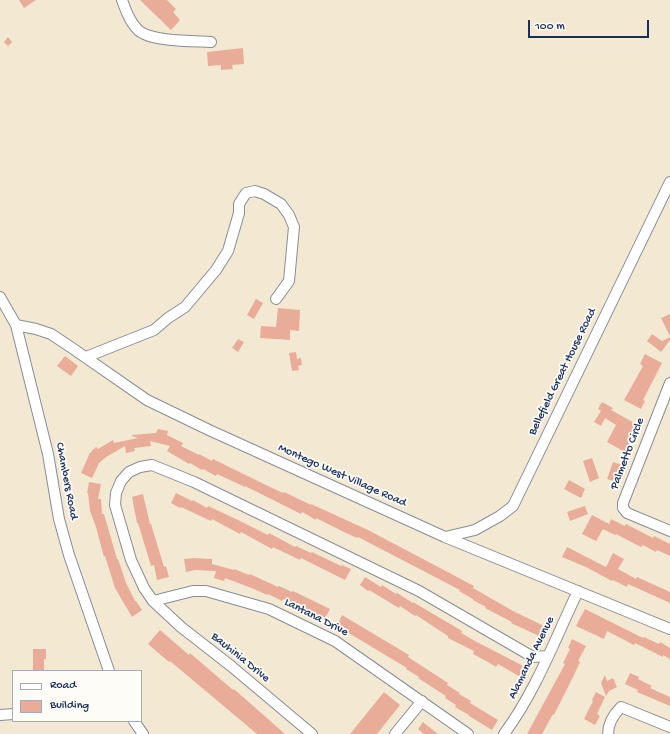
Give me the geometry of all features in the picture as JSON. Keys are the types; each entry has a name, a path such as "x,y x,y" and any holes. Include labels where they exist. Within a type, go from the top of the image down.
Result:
{"street":[{"path":"122,0 131,21 139,31 150,37 212,42"},
{"name":"Bellefield Great House Road","path":"445,537 475,530 500,516 513,506 670,182"},
{"path":"86,358 154,330 168,318 185,307 216,270 224,258 228,251 242,198 246,193 255,190 281,204 289,215 294,227 289,281 276,299"},
{"name":"Chambers Road","path":"0,297 16,325 48,454 59,519 69,555 109,670"},
{"name":"Montego West Village Road","path":"16,325 51,334 147,400 209,430 445,537 670,629"},
{"name":"Palmetto Circle","path":"670,383 623,503 623,508 627,514 670,530"},
{"name":"Bauhinia Drive","path":"312,734 231,666 181,627 153,601 144,588 132,560 115,505 116,493 121,481 129,472 140,467 152,465 194,482 419,591 533,657 548,656"},
{"name":"Lantana Drive","path":"153,601 193,591 206,591 269,609 335,641 468,734"},
{"name":"Alamanda Avenue","path":"504,734 515,720 529,696 578,591"},
{"path":"395,734 422,701"},
{"path":"608,734 610,722 614,714 621,707 670,727"},
{"path":"0,715 12,714"},
{"path":"135,722 144,734"}],"building":[{"path":"19,0 36,0 24,8"},
{"path":"140,0 167,0 176,9 173,12 180,20 171,30"},
{"path":"8,37 12,42 8,46 4,42"},
{"path":"243,48 244,64 232,65 233,69 221,70 221,65 208,66 207,52"},
{"path":"256,299 263,303 254,319 247,315"},
{"path":"278,308 300,310 299,331 290,330 290,340 260,338 261,326 276,327"},
{"path":"670,314 670,336 661,318"},
{"path":"652,334 662,341 670,337 670,340 661,352 647,341"},
{"path":"238,339 244,342 238,352 232,348"},
{"path":"296,352 297,359 301,358 302,365 298,366 299,370 292,371 289,353"},
{"path":"645,354 662,363 643,400 645,401 641,409 624,400 643,366 640,364"},
{"path":"65,356 78,366 71,376 57,366"},
{"path":"602,402 613,408 611,410 638,425 625,452 607,442 616,425 605,418 601,426 594,422 601,411 598,409"},
{"path":"158,429 168,431 167,435 183,443 181,446 199,455 212,461 213,459 283,493 284,492 368,530 474,586 473,588 513,611 544,626 539,636 511,623 512,622 485,608 486,607 459,591 460,590 358,537 357,538 316,518 316,520 302,512 301,514 245,486 217,474 216,476 190,463 189,464 167,451 170,446 150,441 151,446 134,448 135,451 126,453 125,446 99,463 92,478 81,473 89,454 96,447 98,449 113,440 114,443 138,438 132,435 156,433"},
{"path":"592,458 599,478 590,482 583,461"},
{"path":"613,462 622,465 617,482 607,479"},
{"path":"569,480 585,489 581,498 564,489"},
{"path":"89,482 101,484 98,499 101,499 102,514 104,514 117,559 126,583 135,601 142,610 132,617 115,588 105,556 104,557 90,511 87,493"},
{"path":"176,493 207,508 208,506 268,535 269,533 295,547 296,546 311,553 312,552 341,566 342,565 351,569 345,580 301,558 300,560 273,547 272,549 241,532 240,534 212,519 211,521 171,503"},
{"path":"143,494 150,524 164,567 166,566 169,577 157,580 154,565 151,566 137,523 132,497"},
{"path":"585,506 588,514 570,521 567,512"},
{"path":"592,515 609,524 611,519 625,526 626,524 653,538 654,536 670,544 670,556 657,550 656,552 643,545 641,547 603,529 596,541 582,534"},
{"path":"567,547 606,567 613,553 624,559 618,569 636,579 637,577 670,592 670,603 628,584 627,587 613,580 612,581 586,567 562,557"},
{"path":"184,559 212,559 212,564 234,569 249,575 250,574 278,587 279,586 292,592 293,591 330,609 324,620 283,599 282,601 268,594 267,595 225,578 224,581 214,578 216,571 195,570 186,572"},
{"path":"365,577 381,587 382,585 413,602 462,631 461,633 475,641 529,669 524,679 498,664 496,667 473,654 474,651 448,638 448,636 416,615 415,616 400,606 399,608 369,590 368,591 360,585"},
{"path":"585,609 643,638 644,637 659,644 660,642 670,648 670,659 635,643 634,645 607,631 604,639 576,626"},
{"path":"342,615 409,655 408,657 448,683 447,685 471,701 470,703 498,720 492,730 455,707 456,705 445,698 446,696 418,678 419,677 406,669 407,668 337,626"},
{"path":"160,630 189,655 190,653 233,690 234,689 285,734 257,734 170,661 169,662 148,644"},
{"path":"572,639 586,646 578,661 580,662 574,675 554,715 553,714 542,734 527,734 565,664 563,663 570,649 568,648"},
{"path":"33,649 46,649 44,670 33,670"},
{"path":"630,673 652,686 650,688 670,697 670,706 637,692 638,690 625,684"},
{"path":"605,675 607,681 613,678 617,687 609,691 606,696 601,683"},
{"path":"384,692 400,705 377,734 350,734"},
{"path":"596,692 605,697 597,714 600,716 595,725 584,719"},
{"path":"423,722 438,734 424,734 418,729"}]}
